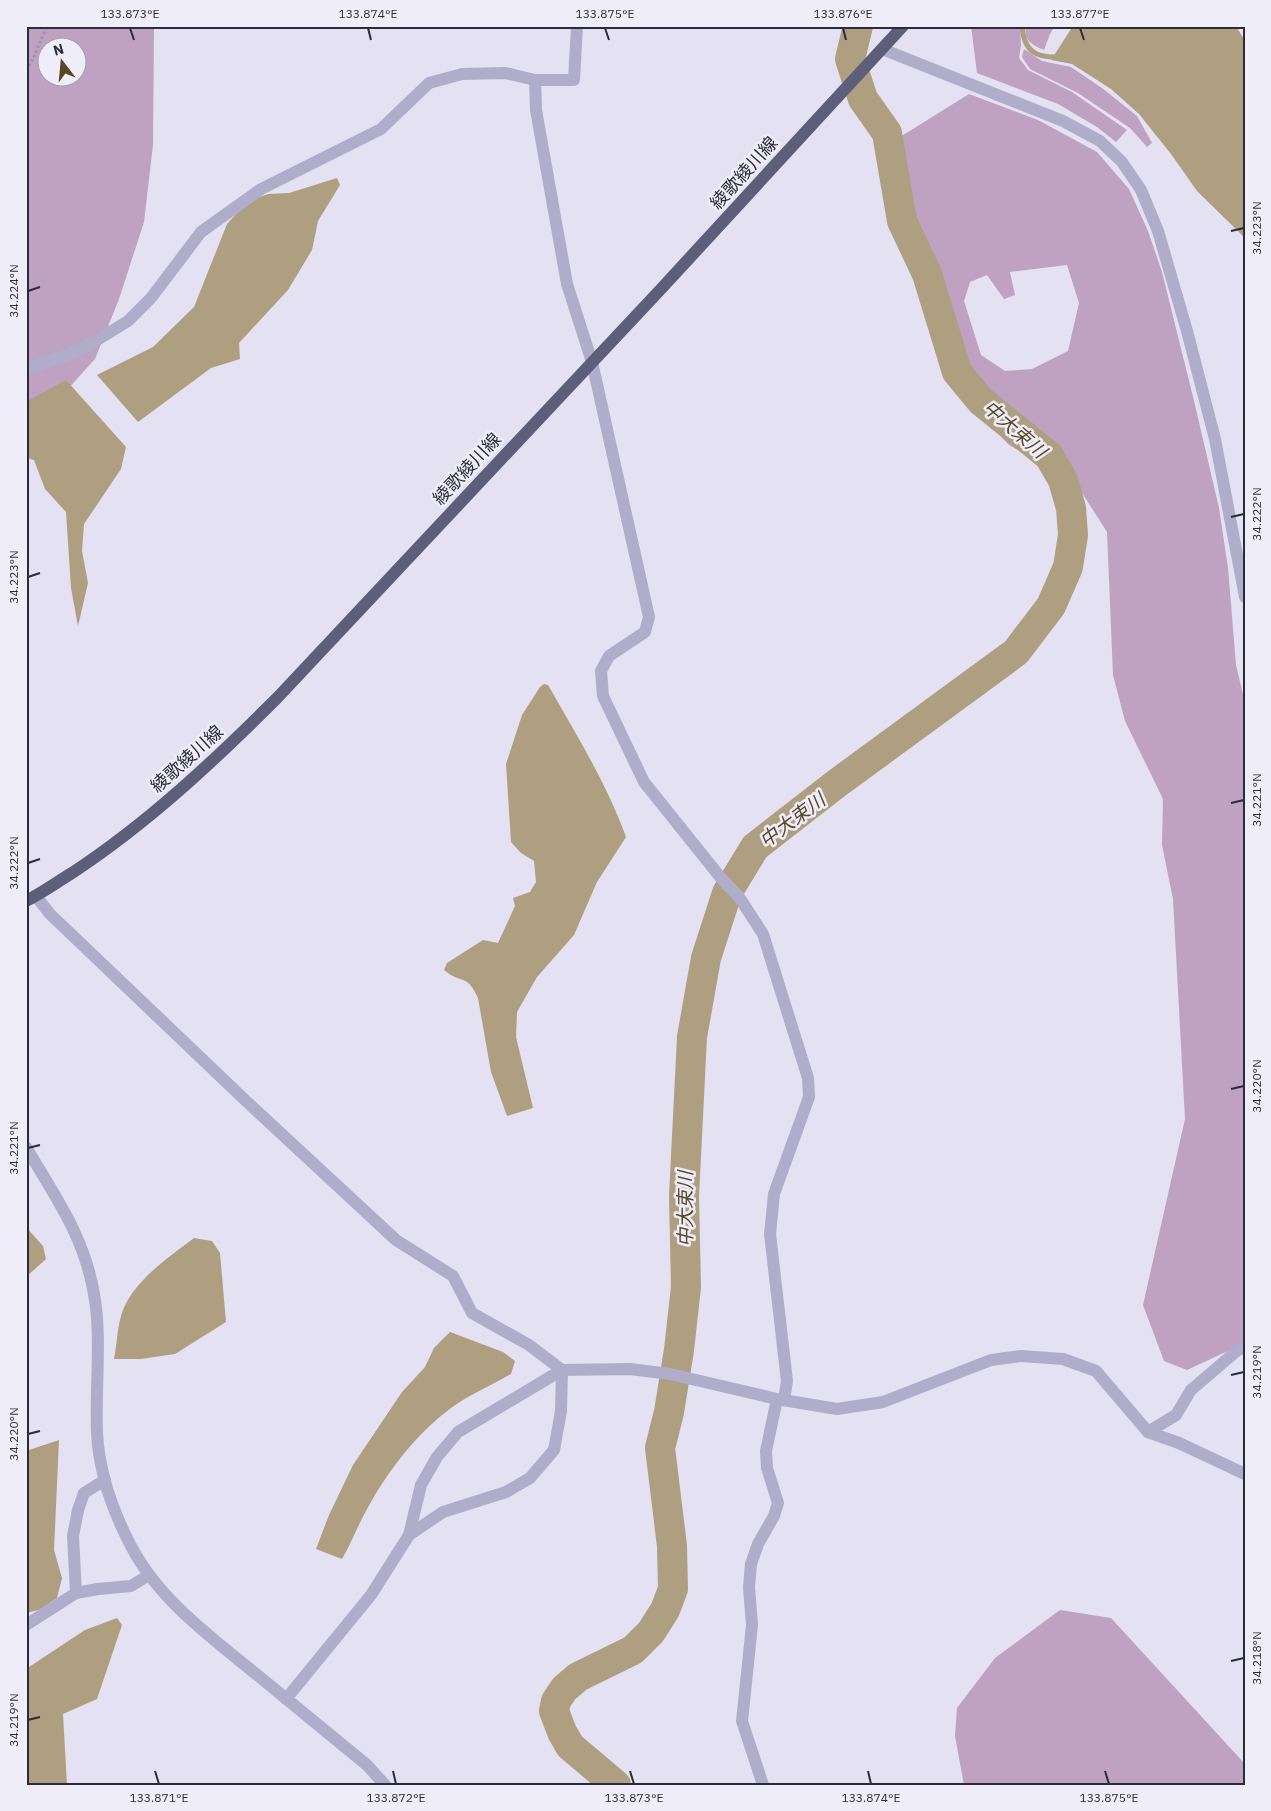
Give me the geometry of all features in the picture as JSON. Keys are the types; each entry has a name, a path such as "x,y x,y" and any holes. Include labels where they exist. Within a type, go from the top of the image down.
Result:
{"main road":[{"name":"綾歌綾川線","path":"31,898 95,858 140,824 212,762 278,697 661,290 903,26"}],"street":[{"path":"26,369 70,354 128,321 151,298 201,232 261,189 381,129 429,83 462,74 505,72 535,80 574,80 578,26"},
{"path":"882,49 1064,121 1100,141 1122,162 1141,190 1158,231 1215,439 1245,597"},
{"path":"535,80 536,110 567,284 592,362 650,617 645,632 609,656 601,671 603,696 644,782 721,878 739,897 763,934 808,1078 809,1097 774,1194 770,1234 787,1381 766,1451 766,1468 778,1503 774,1516 758,1544 751,1564 749,1587 752,1625 742,1721 763,1785"},
{"path":"31,898 396,1240 453,1276 472,1313 529,1344 562,1370"},
{"path":"26,1147 68,1218 81,1244 89,1268 95,1304 97,1434 105,1480 116,1515 128,1540 149,1575 181,1612 367,1766 385,1785"},
{"path":"1148,1432 1176,1415 1191,1390 1239,1349 1245,1349"},
{"path":"286,1699 371,1596 409,1535 421,1485 437,1457 458,1432 562,1370 630,1369 670,1374 780,1400 837,1408 883,1402 991,1360 1021,1356 1063,1359 1096,1371 1148,1432 1179,1442 1245,1474"},
{"path":"409,1535 444,1512 506,1492 530,1478 554,1450 562,1411 562,1370"},
{"path":"76,1593 73,1536 78,1510 84,1493 105,1480"},
{"path":"26,1625 76,1593 131,1586 149,1575"}],"path":[{"path":"26,70 32,61 47,26"}],"shaded area":[{"path":"26,26 154,26 153,145 144,222 119,299 95,359 58,400 26,414"},
{"path":"971,26 1020,26 1021,45 1019,58 1028,70 1072,92 1127,130 1116,142 1097,127 1058,104 977,73"},
{"path":"1026,26 1055,26 1044,50 1027,39"},
{"path":"1073,26 1236,26 1245,41 1245,238 1197,191 1139,114 1111,89 1072,64 1051,60"},
{"path":"1024,49 1042,61 1071,67 1102,88 1137,116 1152,143 1147,147 1130,128 1078,93 1030,69 1022,57"},
{"path":"969,94 1038,120 1097,152 1129,189 1148,231 1162,272 1219,508 1228,568 1236,665 1245,703 1245,1343 1187,1370 1164,1361 1143,1305 1185,1119 1173,899 1162,845 1163,799 1125,721 1113,675 1107,532 1077,485 1009,445 965,398 948,325 930,265 909,216 900,137","holes":["1067,265 1079,303 1068,351 1032,369 1005,371 981,355 964,301 970,282 987,275 1004,299 1015,295 1010,272"]},
{"path":"337,178 340,185 318,221 312,250 288,290 239,343 240,359 211,368 138,422 97,375 153,347 194,307 227,224 247,202 268,194 289,193"},
{"path":"66,380 126,447 121,469 84,524 82,551 88,583 78,626 71,588 66,512 45,489 34,460 26,458 26,402"},
{"path":"544,684 548,685 590,760 610,798 626,837 597,882 574,935 537,977 517,1012 516,1037 533,1108 507,1116 491,1072 478,998 467,982 444,970 447,963 483,940 498,943 515,906 513,898 530,892 536,882 534,861 521,853 511,842 506,764 522,715 540,687"},
{"path":"26,1227 43,1246 46,1259 26,1277"},
{"path":"194,1238 212,1241 220,1253 226,1322 175,1354 141,1359 114,1359 121,1316 133,1293 152,1272"},
{"path":"450,1332 503,1352 515,1361 511,1374 451,1408 414,1442 374,1496 342,1559 316,1549 329,1515 353,1465 402,1392 425,1367 434,1348"},
{"path":"59,1440 54,1550 62,1578 57,1598 39,1610 26,1613 26,1451"},
{"path":"1060,1610 1111,1618 1245,1764 1245,1785 964,1785 955,1736 957,1708 995,1658"},
{"path":"117,1618 122,1625 97,1699 63,1714 67,1785 26,1785 26,1669 85,1630"}],"waterway":[{"name":"中大束川","path":"616,1785 570,1746 554,1711 556,1701 564,1689 578,1677 633,1650 651,1632 665,1610 673,1589 672,1546 660,1448 669,1412 679,1350 686,1287 684,1196 692,1037 706,958 727,893 755,847 836,784 1016,652 1051,606 1068,567 1073,535 1071,508 1063,480 1049,456 981,401 957,372 927,274 902,221 887,133 863,99 850,59 858,26"},
{"path":"1022,26 1025,42 1032,51 1043,56 1059,57"}]}
